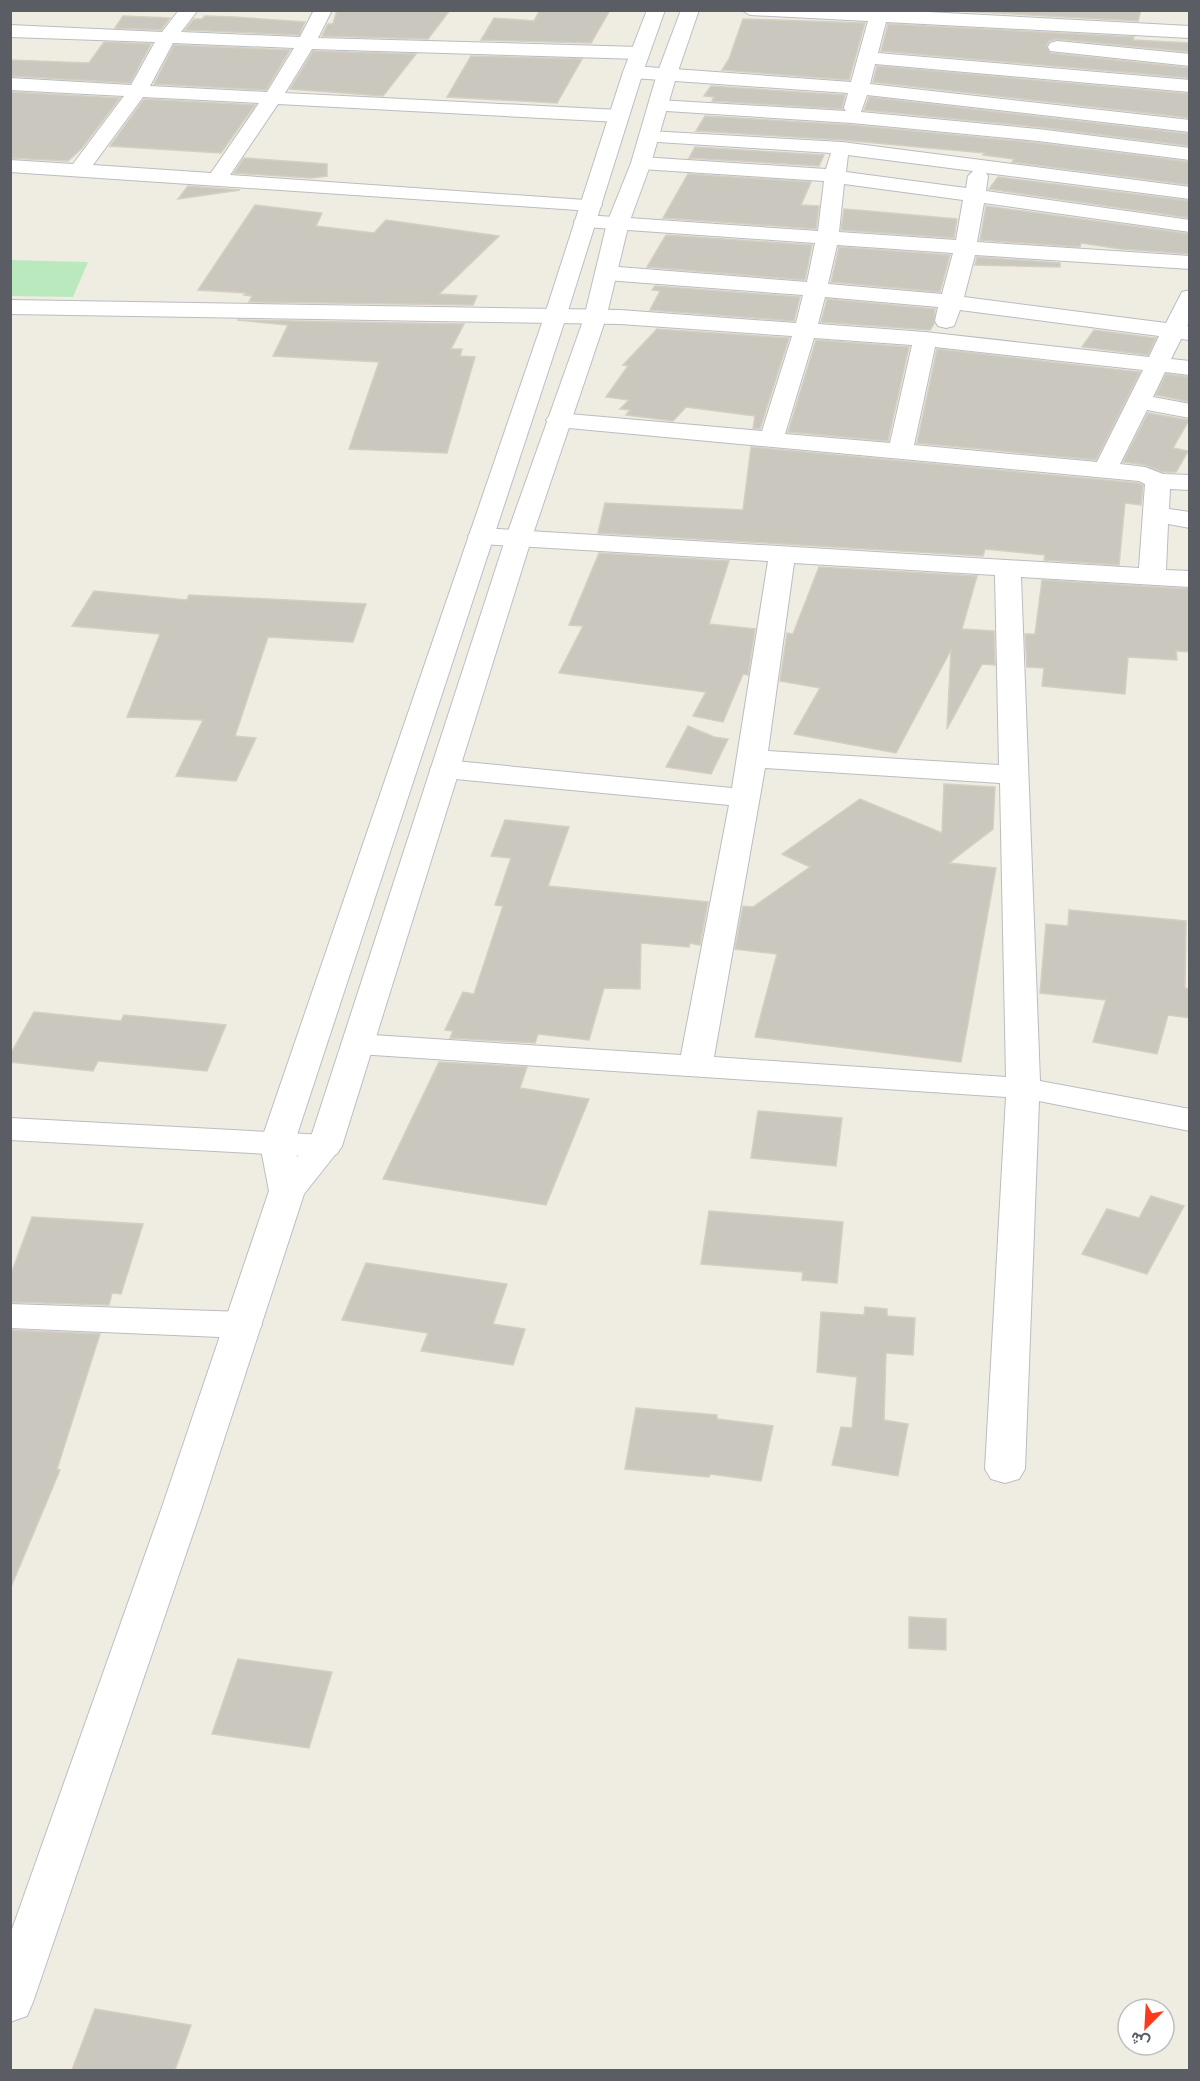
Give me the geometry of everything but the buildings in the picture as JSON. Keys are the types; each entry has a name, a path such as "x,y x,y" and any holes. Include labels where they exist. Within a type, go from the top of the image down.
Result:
{"street":[{"path":"79,170 137,91 167,38 189,10"},
{"path":"217,179 273,98 307,43 323,10"},
{"path":"287,1191 277,1144 656,10"},
{"path":"10,2002 287,1191 325,1146 519,537 595,318 618,223 641,163 690,10"},
{"path":"750,10 1039,18 1190,32"},
{"path":"771,440 807,330 827,237 833,177 880,14"},
{"path":"1039,18 1034,45 1190,60"},
{"path":"19,36 307,43 637,62 668,74 858,88 1190,126"},
{"path":"867,58 969,67 1031,62 1190,86"},
{"path":"947,126 955,99 969,67"},
{"path":"10,100 17,84 619,116"},
{"path":"658,106 852,117 999,130 1190,154"},
{"path":"900,452 932,340 952,302 966,246 981,166 999,130"},
{"path":"649,137 842,148 1190,193"},
{"path":"641,163 799,172 1190,226"},
{"path":"10,166 217,179 588,213 618,223 1190,263"},
{"path":"606,273 816,288 952,302 1181,331"},
{"path":"1105,470 1156,364 1181,331 1190,297"},
{"path":"10,307 620,317 932,340 1190,368"},
{"path":"1138,401 1190,411"},
{"path":"558,420 1105,470 1145,474 1158,481 1190,483"},
{"path":"1152,576 1158,481"},
{"path":"1156,515 1190,520"},
{"path":"481,536 1190,579"},
{"path":"696,1066 752,759 782,553"},
{"path":"1005,1469 1023,1088 1008,567"},
{"path":"752,759 1014,775"},
{"path":"445,769 745,798"},
{"path":"358,1044 1023,1088 1190,1120"},
{"path":"10,1129 325,1146"},
{"path":"10,1316 243,1325"}],"green space":[{"path":"11,260 88,262 73,297 11,296"}]}
